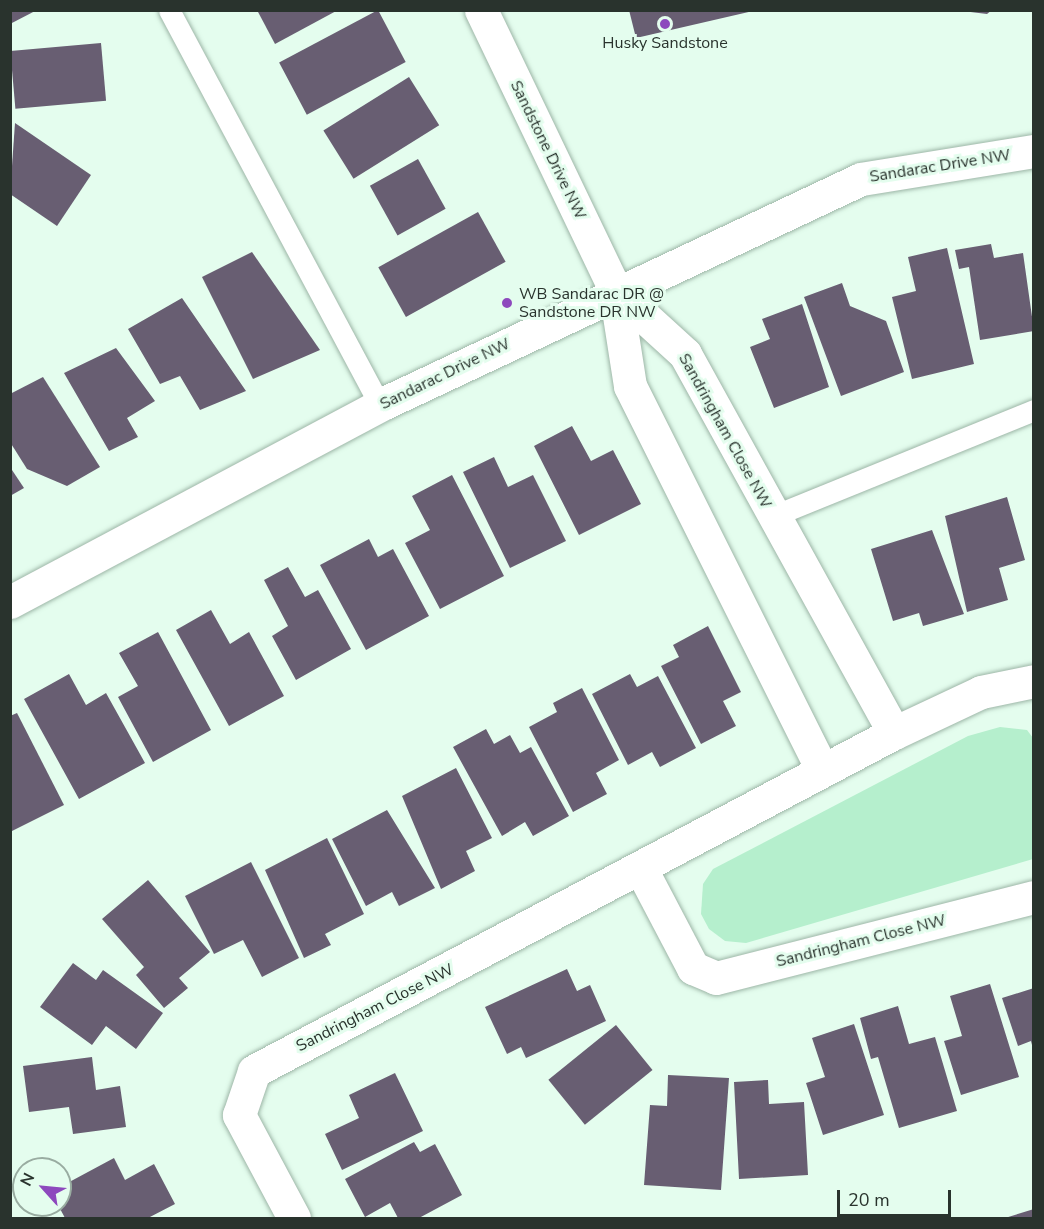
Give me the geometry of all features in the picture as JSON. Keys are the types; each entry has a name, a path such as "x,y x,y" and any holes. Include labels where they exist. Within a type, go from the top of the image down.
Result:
{"street":[{"name":"Sandstone Drive NW","path":"481,10 615,290"},
{"name":"Sandarac Drive NW","path":"10,602 380,405 615,290 861,179 1034,151"},
{"name":"Sandringham Close NW","path":"615,290 686,354 894,733"},
{"path":"615,290 630,386 822,769"},
{"name":"Sandringham Close NW","path":"294,1218 238,1114 254,1071 641,869 822,769 894,733 981,692 1034,681"},
{"name":"Sandringham Close NW","path":"641,869 693,968 716,978 1034,897"}],"lane":[{"path":"169,10 380,405"},
{"path":"773,516 1034,410"}],"green space":[{"path":"1000,727 1027,730 1033,738 1033,859 746,943 725,941 709,929 701,914 703,884 713,869 968,736"}],"building":[{"path":"10,10 37,10 10,24"},
{"path":"257,10 338,10 275,44"},
{"path":"378,10 406,62 307,115 279,63"},
{"name":"Husky Sandstone","path":"629,10 753,10 753,11 636,38"},
{"path":"954,10 992,10 987,14"},
{"path":"101,43 106,101 15,109 10,51"},
{"path":"409,77 439,125 354,179 323,131"},
{"path":"15,123 91,175 57,226 10,194"},
{"path":"418,159 446,209 398,236 370,186"},
{"path":"478,212 506,262 406,317 378,267"},
{"path":"991,244 994,258 1023,253 1034,331 980,340 969,267 959,269 955,250"},
{"path":"947,248 974,364 912,379 892,297 916,291 908,257"},
{"path":"252,252 320,350 253,379 202,277"},
{"path":"842,283 850,306 886,321 904,372 841,396 804,297"},
{"path":"182,298 246,391 200,410 180,376 160,384 128,329"},
{"path":"802,304 829,387 774,408 750,347 770,339 762,319"},
{"path":"116,348 155,401 127,418 138,437 109,451 64,373"},
{"path":"43,377 100,467 67,486 27,469 10,442 10,394"},
{"path":"572,426 591,461 613,450 641,504 579,535 534,446"},
{"path":"494,457 508,487 533,475 566,541 510,568 463,472"},
{"path":"10,467 24,488 10,496"},
{"path":"452,475 504,576 440,609 405,543 430,530 412,496"},
{"path":"1007,497 1025,560 999,568 1008,600 967,612 945,516"},
{"path":"932,530 964,614 923,626 919,613 893,621 871,549"},
{"path":"369,539 378,557 393,549 429,616 366,650 320,565"},
{"path":"288,567 305,597 318,590 351,649 296,680 272,636 288,626 264,580"},
{"path":"211,610 230,644 249,632 284,696 229,726 176,630"},
{"path":"708,626 741,692 723,701 736,726 701,744 661,666 679,657 673,645"},
{"path":"158,632 211,730 153,762 118,697 138,686 119,653"},
{"path":"69,674 86,705 106,693 145,763 79,799 24,699"},
{"path":"630,674 637,687 658,676 696,748 660,767 652,752 628,765 592,694"},
{"path":"582,688 619,760 596,773 607,794 573,812 529,727 557,712 553,703"},
{"path":"17,713 64,805 10,832 10,716"},
{"path":"486,729 494,744 510,735 520,753 531,747 569,816 533,836 525,822 502,836 453,747"},
{"path":"456,768 492,838 466,851 475,871 441,889 402,796"},
{"path":"387,810 435,888 399,906 392,892 366,906 332,839"},
{"path":"327,838 364,914 325,934 331,945 304,958 265,870"},
{"path":"251,862 299,958 262,977 243,940 214,954 185,896"},
{"path":"148,880 210,952 179,978 188,988 164,1008 136,975 144,967 102,919"},
{"path":"73,963 96,980 103,970 163,1013 136,1049 106,1026 92,1045 40,1007"},
{"path":"567,969 577,991 590,985 606,1021 526,1058 521,1047 507,1054 485,1007"},
{"path":"990,984 1019,1077 961,1095 944,1041 962,1036 950,996"},
{"path":"1034,988 1033,1049 1031,1041 1018,1046 1002,998"},
{"path":"898,1006 909,1044 935,1037 957,1111 899,1128 878,1057 871,1059 860,1018"},
{"path":"854,1024 884,1115 823,1135 806,1083 825,1077 812,1038"},
{"path":"616,1025 653,1070 585,1125 548,1080"},
{"path":"92,1057 96,1090 120,1086 126,1127 73,1134 69,1107 29,1112 23,1066"},
{"path":"395,1073 423,1131 342,1170 325,1134 359,1118 349,1095"},
{"path":"668,1075 729,1078 721,1190 644,1185 650,1105 667,1106"},
{"path":"768,1080 769,1104 804,1102 808,1175 739,1179 734,1082"},
{"path":"414,1142 420,1152 435,1144 462,1195 419,1218 398,1218 390,1203 365,1217 345,1179"},
{"path":"114,1158 125,1180 154,1164 175,1204 148,1218 65,1218 72,1217 72,1181"},
{"path":"1034,1209 1034,1218 1005,1218"}],"place":[{"name":"Husky Sandstone","path":"665,24"},
{"name":"WB Sandarac DR @ Sandstone DR NW","path":"507,303"}]}
